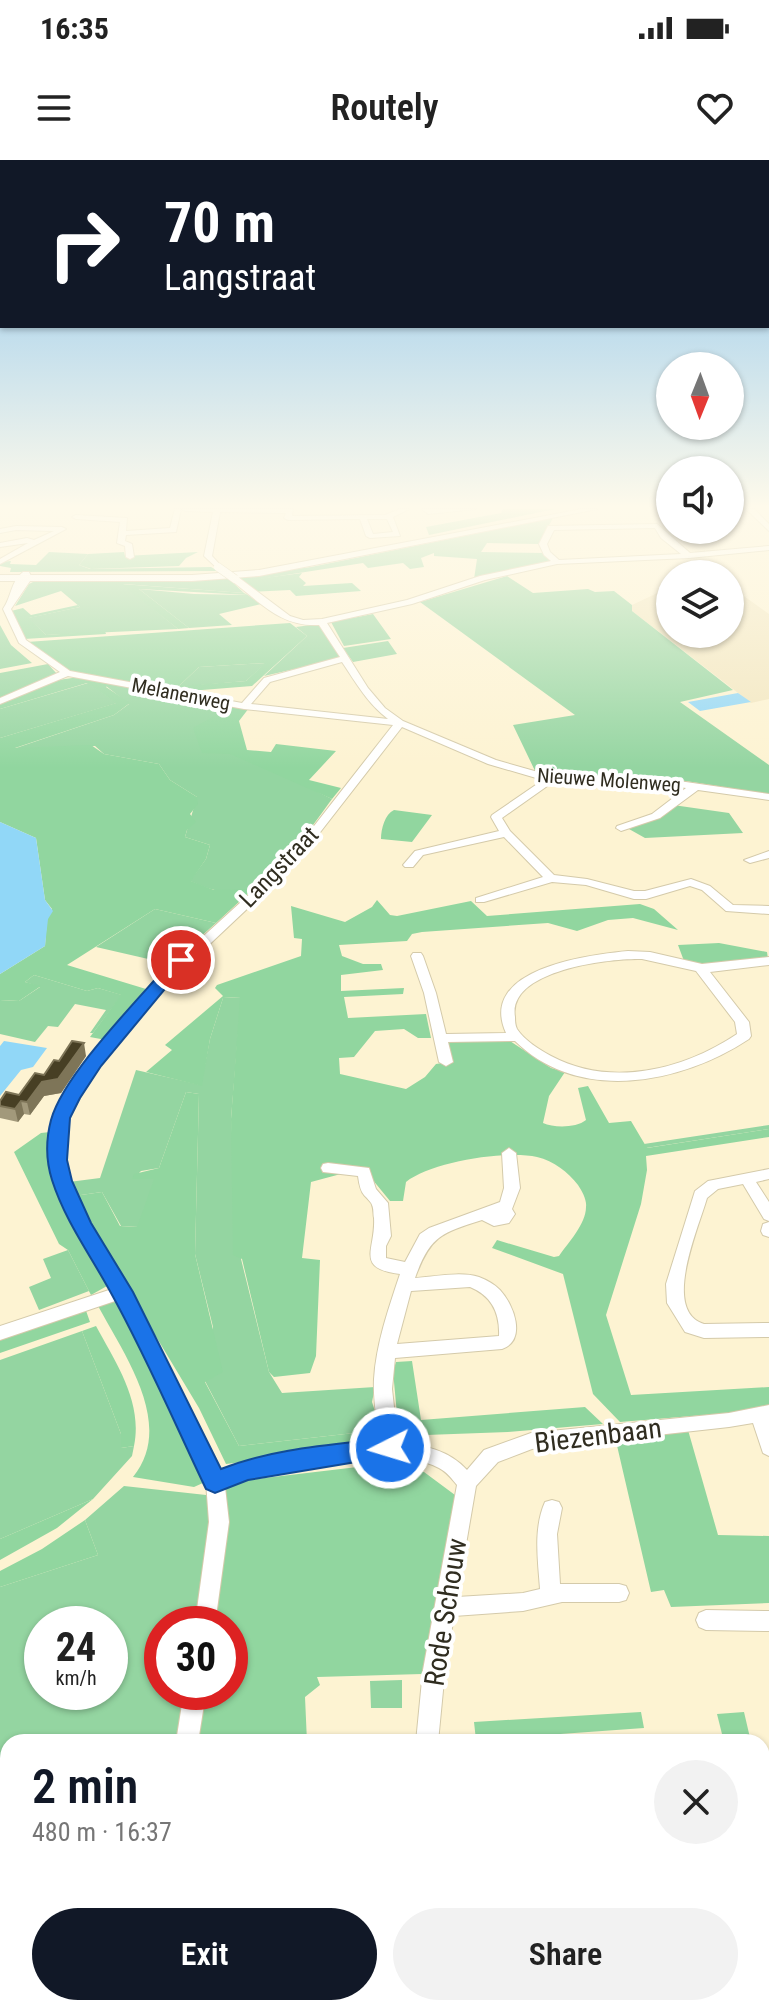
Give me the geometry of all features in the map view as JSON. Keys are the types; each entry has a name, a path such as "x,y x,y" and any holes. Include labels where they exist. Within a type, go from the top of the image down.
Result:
{"street":[{"path":"0,596 14,596"},
{"name":"Melanenweg","path":"14,596 7,609 17,634 38,654 67,673 244,706 400,723"},
{"path":"258,596 294,622 322,622 429,596"},
{"name":"Nieuwe Molenweg","path":"322,622 372,700 400,723 492,762 551,779 634,779 769,797"},
{"path":"244,706 267,680 346,658"},
{"path":"0,701 67,673"},
{"name":"Langstraat","path":"207,1606 219,1522 215,1482 122,1292 82,1225 62,1181 57,1160 58,1140 67,1107 94,1062 156,987 293,860 400,723"},
{"path":"551,779 496,817 506,833 551,878"},
{"path":"621,828 656,816 696,786"},
{"path":"409,865 419,853 506,833"},
{"path":"750,860 769,854"},
{"path":"480,900 551,878 587,882 634,895 646,895 691,882 706,888 730,908 769,910"},
{"path":"700,968 742,1022 744,1036 696,1065 652,1075 589,1073 554,1064 511,1030 507,1010 509,998 518,986 559,968 599,957 630,954 700,968 769,961"},
{"path":"417,956 430,993 446,1062"},
{"path":"439,1038 516,1037"},
{"path":"390,1448 383,1378 407,1277 425,1239 447,1227 507,1205 512,1188 509,1153"},
{"path":"328,1168 364,1172 369,1191 380,1203 383,1236 378,1246 378,1261 407,1277 471,1281 491,1289 503,1305 507,1339 502,1342 387,1352"},
{"path":"769,1174 713,1185 700,1195 674,1284 675,1303 691,1327 704,1331 769,1330"},
{"path":"746,1177 769,1215"},
{"path":"0,1333 122,1292"},
{"path":"764,1413 769,1448"},
{"name":"Biezenbaan","path":"467,1472 491,1456 531,1441 764,1413"},
{"path":"215,1482 246,1470 318,1456 390,1448 430,1455 467,1472"},
{"name":"Rode Schouw","path":"428,1734 467,1472"},
{"path":"550,1594 547,1534 552,1508"},
{"path":"445,1607 523,1602 550,1594 619,1593"},
{"path":"706,1620 769,1621"},
{"path":"188,1734 192,1710"}],"shaded area":[{"path":"656,596 656,630 632,611 632,605"},
{"path":"744,596 769,614 769,699 751,703 680,648 744,648"}],"green space":[{"path":"22,596 47,596 15,606"},
{"path":"66,596 137,596 178,629 46,635 28,618 80,607"},
{"path":"136,596 147,596 189,628 178,629"},
{"path":"147,596 249,596 261,604 219,614 232,625 189,628"},
{"path":"442,596 620,596 632,605 632,611 656,630 656,648 679,648 733,690 680,702 769,765 769,794 666,778 537,775 513,725 575,715 420,602"},
{"path":"80,607 29,618 46,635 105,631 106,634 24,639 11,611 23,608 31,615"},
{"path":"373,614 391,639 344,646 331,622"},
{"path":"290,623 307,636 252,686 177,692 66,671 27,642","holes":["265,663 246,681 179,686 199,667"]},
{"path":"318,624 343,658 264,676 307,636 296,627"},
{"path":"0,625 11,645 32,663 0,669"},
{"path":"388,641 397,654 353,662 343,648"},
{"path":"266,663 246,681 178,687 199,667"},
{"path":"48,664 57,674 0,700 0,673"},
{"path":"79,677 111,683 106,687 130,703 114,715 15,748 91,745 104,754 159,764 170,780 197,797 198,804 190,814 196,822 187,830 185,837 210,845 206,859 191,881 214,890 253,889 216,923 155,909 67,965 146,989 106,1040 90,1037 121,995 98,988 87,991 34,975 25,982 41,986 19,1001 0,1000 0,974 45,946 47,919 52,909 45,900 36,838 0,822 0,738 116,703 87,683 0,709 0,704 58,680"},
{"path":"88,683 117,703 0,738 0,709"},
{"path":"111,683 231,705 227,714 232,750 332,799 295,848 262,883 244,892 228,893 190,881 206,859 210,845 185,837 197,797 170,780 159,764 104,754 95,746 13,749 114,715 129,704 106,686"},
{"path":"231,705 249,708 239,721 247,750 271,752 276,744 336,751 309,780 341,788 332,799 230,754 202,753 193,728 218,714 225,717"},
{"path":"673,805 729,813 743,833 645,838 629,829 657,818"},
{"path":"394,810 432,815 412,842 381,839 384,822"},
{"path":"377,900 390,915 397,916 471,901 487,916 640,904 654,909 678,930 633,918 608,920 577,931 548,923 422,932 412,934 407,941 339,945 342,956 363,964 381,964 383,970 341,975 341,991 404,988 403,994 344,997 348,1018 426,1014 431,1038 418,1038 404,1029 375,1031 354,1057 339,1058 340,1074 406,1089 425,1077 436,1064 448,1062 447,1040 504,1037 551,1068 565,1072 549,1096 543,1123 548,1125 571,1126 586,1120 578,1088 588,1086 609,1123 631,1121 647,1148 769,1129 769,1137 646,1156 647,1170 641,1204 606,1315 631,1395 769,1387 769,1405 741,1412 620,1422 593,1394 563,1274 492,1248 497,1240 559,1256 583,1220 586,1201 574,1180 549,1161 523,1155 469,1159 417,1175 406,1182 403,1201 390,1201 363,1168 311,1182 302,1258 320,1260 316,1356 310,1373 274,1377 269,1372 242,1259 233,1255 231,1119 240,997 223,998 210,1039 202,1086 146,1072 172,1050 165,1045 223,996 215,988 217,985 301,956 302,939 294,938 291,906 345,922 372,907"},
{"path":"155,909 216,923 170,964 96,947"},
{"path":"719,943 767,952 768,959 696,964 684,961 678,945"},
{"path":"34,975 87,991 98,988 122,995 93,1033 90,1033 106,1010 75,1004 58,1027 48,1026 35,1042 0,1034 0,1000 19,1001 40,987 25,982"},
{"path":"241,997 231,1119 241,1259 269,1372 282,1393 375,1387 372,1402 381,1430 239,1446 205,1381 213,1327 195,1254 199,1094 186,1092 159,1168 141,1171 133,1179 155,1179 138,1227 121,1226 102,1192 74,1196 69,1182 100,1178 136,1070 201,1085 210,1039 223,998"},
{"path":"186,1092 199,1094 195,1254 223,1372 205,1382 239,1446 381,1430 382,1444 226,1464 199,1408 86,1220 74,1196 102,1192 120,1226 137,1227 154,1179 132,1179 134,1174 159,1168"},
{"path":"769,1125 769,1129 646,1148 644,1144"},
{"path":"50,1132 54,1173 60,1193 77,1232 107,1286 91,1295 68,1250 59,1244 14,1152 41,1133"},
{"path":"68,1250 89,1291 39,1310 29,1287 51,1278 43,1259"},
{"path":"112,1296 167,1385 214,1478 194,1487 133,1477 145,1456 149,1434 147,1411 130,1364 95,1300"},
{"path":"84,1305 90,1322 0,1353 0,1336"},
{"path":"96,1326 131,1398 136,1430 134,1446 121,1448 121,1434 82,1331"},
{"path":"82,1331 121,1434 121,1448 134,1446 132,1456 93,1499 0,1539 0,1360"},
{"path":"412,1361 421,1420 585,1407 603,1424 508,1432 399,1436 393,1371 396,1362"},
{"path":"688,1430 718,1535 769,1536 769,1603 671,1607 664,1590 651,1592 615,1437"},
{"path":"366,1466 424,1472 455,1495 422,1674 317,1677 320,1685 305,1697 307,1734 195,1734 199,1710 248,1710 248,1606 212,1606 222,1492 232,1482"},
{"path":"124,1486 206,1495 212,1500 201,1606 144,1606 144,1710 185,1710 181,1734 0,1734 0,1587 98,1555 85,1520"},
{"path":"93,1499 57,1528 0,1560 0,1539"},
{"path":"85,1520 98,1555 0,1587 0,1571 42,1549"},
{"path":"402,1680 402,1708 371,1708 370,1681"},
{"path":"641,1712 644,1728 560,1734 475,1734 474,1722"},
{"path":"744,1712 749,1734 722,1734 717,1714"}],"water":[{"path":"738,693 751,702 700,711 688,702"},
{"path":"0,822 36,838 45,900 53,911 48,919 45,946 0,974"},
{"path":"4,1041 47,1048 33,1067 21,1070 0,1096 0,1046"}],"building":[{"path":"72,1041 84,1043 58,1079 42,1082 27,1102 21,1101 15,1109 0,1106 6,1092 19,1095 35,1073 44,1075 54,1060 59,1061"}],"route":[{"path":"181,960 94,1062 71,1098 61,1118 58,1140 57,1160 62,1181 82,1225 122,1292 215,1482 246,1470 304,1458 390,1448"}]}
